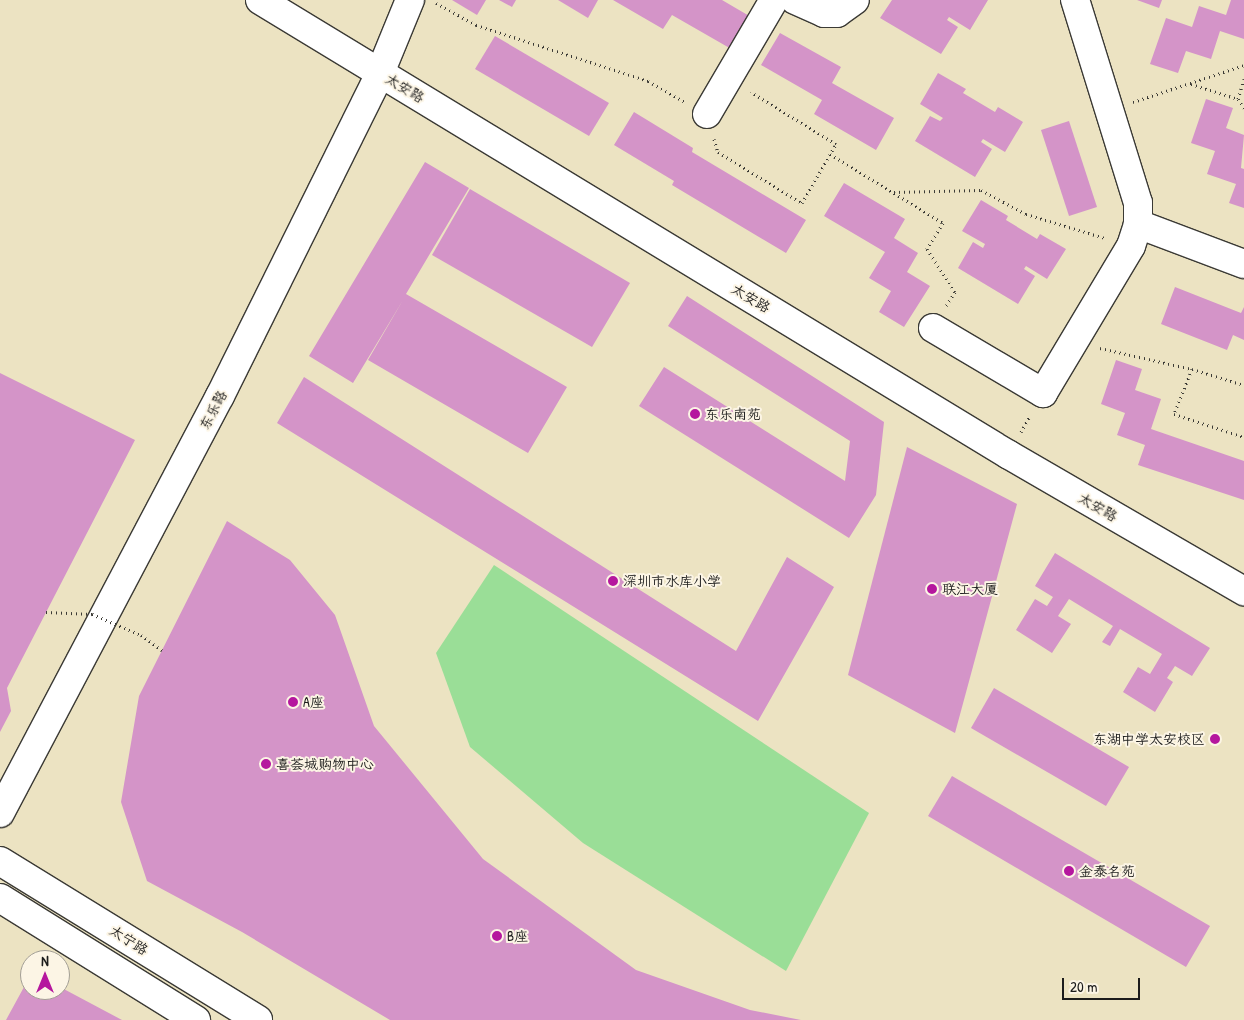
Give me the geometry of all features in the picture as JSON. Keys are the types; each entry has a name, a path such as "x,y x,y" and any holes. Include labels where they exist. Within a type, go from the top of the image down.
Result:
{"street":[{"name":"太安路","path":"260,0 1009,455 1244,591"},
{"name":"东乐路","path":"0,812 220,396 380,73 410,0"},
{"path":"707,114 774,0"},
{"path":"795,0 824,13 837,12 855,0"},
{"path":"933,328 1043,393 1135,235 1138,203 1075,0"},
{"path":"1135,235 1244,264"},
{"name":"太宁路","path":"0,861 258,1020"},
{"path":"0,898 196,1020"}],"path":[{"path":"431,0 476,25 648,81 707,114 718,152 802,202 836,144 728,78"},
{"path":"1109,110 1244,65"},
{"path":"1238,99 1244,79"},
{"path":"1190,84 1238,99 1244,108"},
{"path":"830,154 943,223 927,249 955,292 933,328"},
{"path":"893,192 981,190 1026,214 1135,235"},
{"path":"1074,342 1192,369 1244,385"},
{"path":"1192,369 1174,414 1244,437"},
{"path":"1009,455 1043,393"},
{"path":"46,612 92,614 141,635 162,650"}],"green space":[{"path":"494,565 869,813 786,971 583,843 470,747 436,653"}],"building":[{"path":"452,0 486,0 477,15"},
{"path":"499,0 516,0 512,7"},
{"path":"558,0 598,0 588,18"},
{"path":"613,0 722,0 751,17 733,50 672,15 663,29"},
{"path":"892,0 988,0 970,30 949,17 947,20 958,27 941,54 880,18"},
{"path":"1137,0 1162,0 1159,8"},
{"path":"1231,0 1244,0 1244,39 1220,31 1211,59 1186,51 1178,73 1150,64 1166,18 1192,27 1199,6 1226,15"},
{"path":"780,33 841,67 832,83 894,118 876,150 814,114 822,100 761,65"},
{"path":"495,36 609,103 589,136 475,69"},
{"path":"938,73 966,89 963,93 995,112 998,107 1023,122 1005,152 983,139 981,142 992,149 975,177 915,141 930,116 940,121 943,118 920,104"},
{"path":"1206,99 1233,108 1226,128 1244,135 1241,168 1244,169 1244,208 1229,203 1236,184 1207,174 1215,151 1191,143"},
{"path":"634,112 693,148 692,152 806,220 786,253 672,185 674,181 614,145"},
{"path":"1069,121 1097,207 1069,216 1041,130"},
{"path":"425,162 469,188 406,294 567,387 528,453 368,360 403,300 353,383 309,356"},
{"path":"844,183 905,219 894,238 918,253 907,272 930,286 904,327 879,312 891,291 869,278 885,252 824,216"},
{"path":"470,189 630,283 592,347 432,255"},
{"path":"981,200 1008,216 1006,220 1037,239 1040,234 1066,249 1047,279 1026,266 1024,269 1035,276 1018,304 958,268 973,242 983,248 985,244 962,231"},
{"path":"1175,287 1241,313 1244,307 1244,340 1233,335 1227,350 1161,324"},
{"name":"东乐南苑","path":"687,296 884,422 876,495 849,538 639,406 664,367 845,481 850,441 668,326"},
{"path":"1116,360 1142,369 1135,390 1161,399 1151,429 1244,461 1244,500 1138,465 1145,445 1117,435 1125,413 1101,404"},
{"path":"0,373 135,440 7,688 11,711 0,732"},
{"path":"304,377 736,651 787,557 834,587 758,721 277,423"},
{"name":"联江大厦","path":"907,447 1017,504 955,733 848,675"},
{"name":"喜荟城购物中心","path":"227,521 290,560 335,615 374,726 483,859 636,970 750,1010 801,1020 390,1020 242,932 147,881 121,802 139,696"},
{"path":"1055,553 1210,648 1192,676 1175,666 1167,678 1173,682 1155,712 1123,692 1138,667 1150,674 1162,654 1120,629 1110,646 1102,642 1113,626 1069,599 1058,616 1071,624 1052,653 1016,630 1035,599 1047,606 1053,597 1035,586"},
{"path":"994,688 1129,767 1106,806 971,728"},
{"name":"金泰名苑","path":"952,776 1210,926 1186,967 928,816"},
{"path":"70,992 122,1020 6,1020 20,994 20,1000 70,1000"}],"place":[{"name":"东乐南苑","path":"695,414"},
{"name":"深圳市水库小学","path":"613,581"},
{"name":"联江大厦","path":"932,589"},
{"name":"A座","path":"293,702"},
{"name":"东湖中学太安校区","path":"1215,739"},
{"name":"喜荟城购物中心","path":"266,764"},
{"name":"金泰名苑","path":"1069,871"},
{"name":"B座","path":"497,936"}]}
